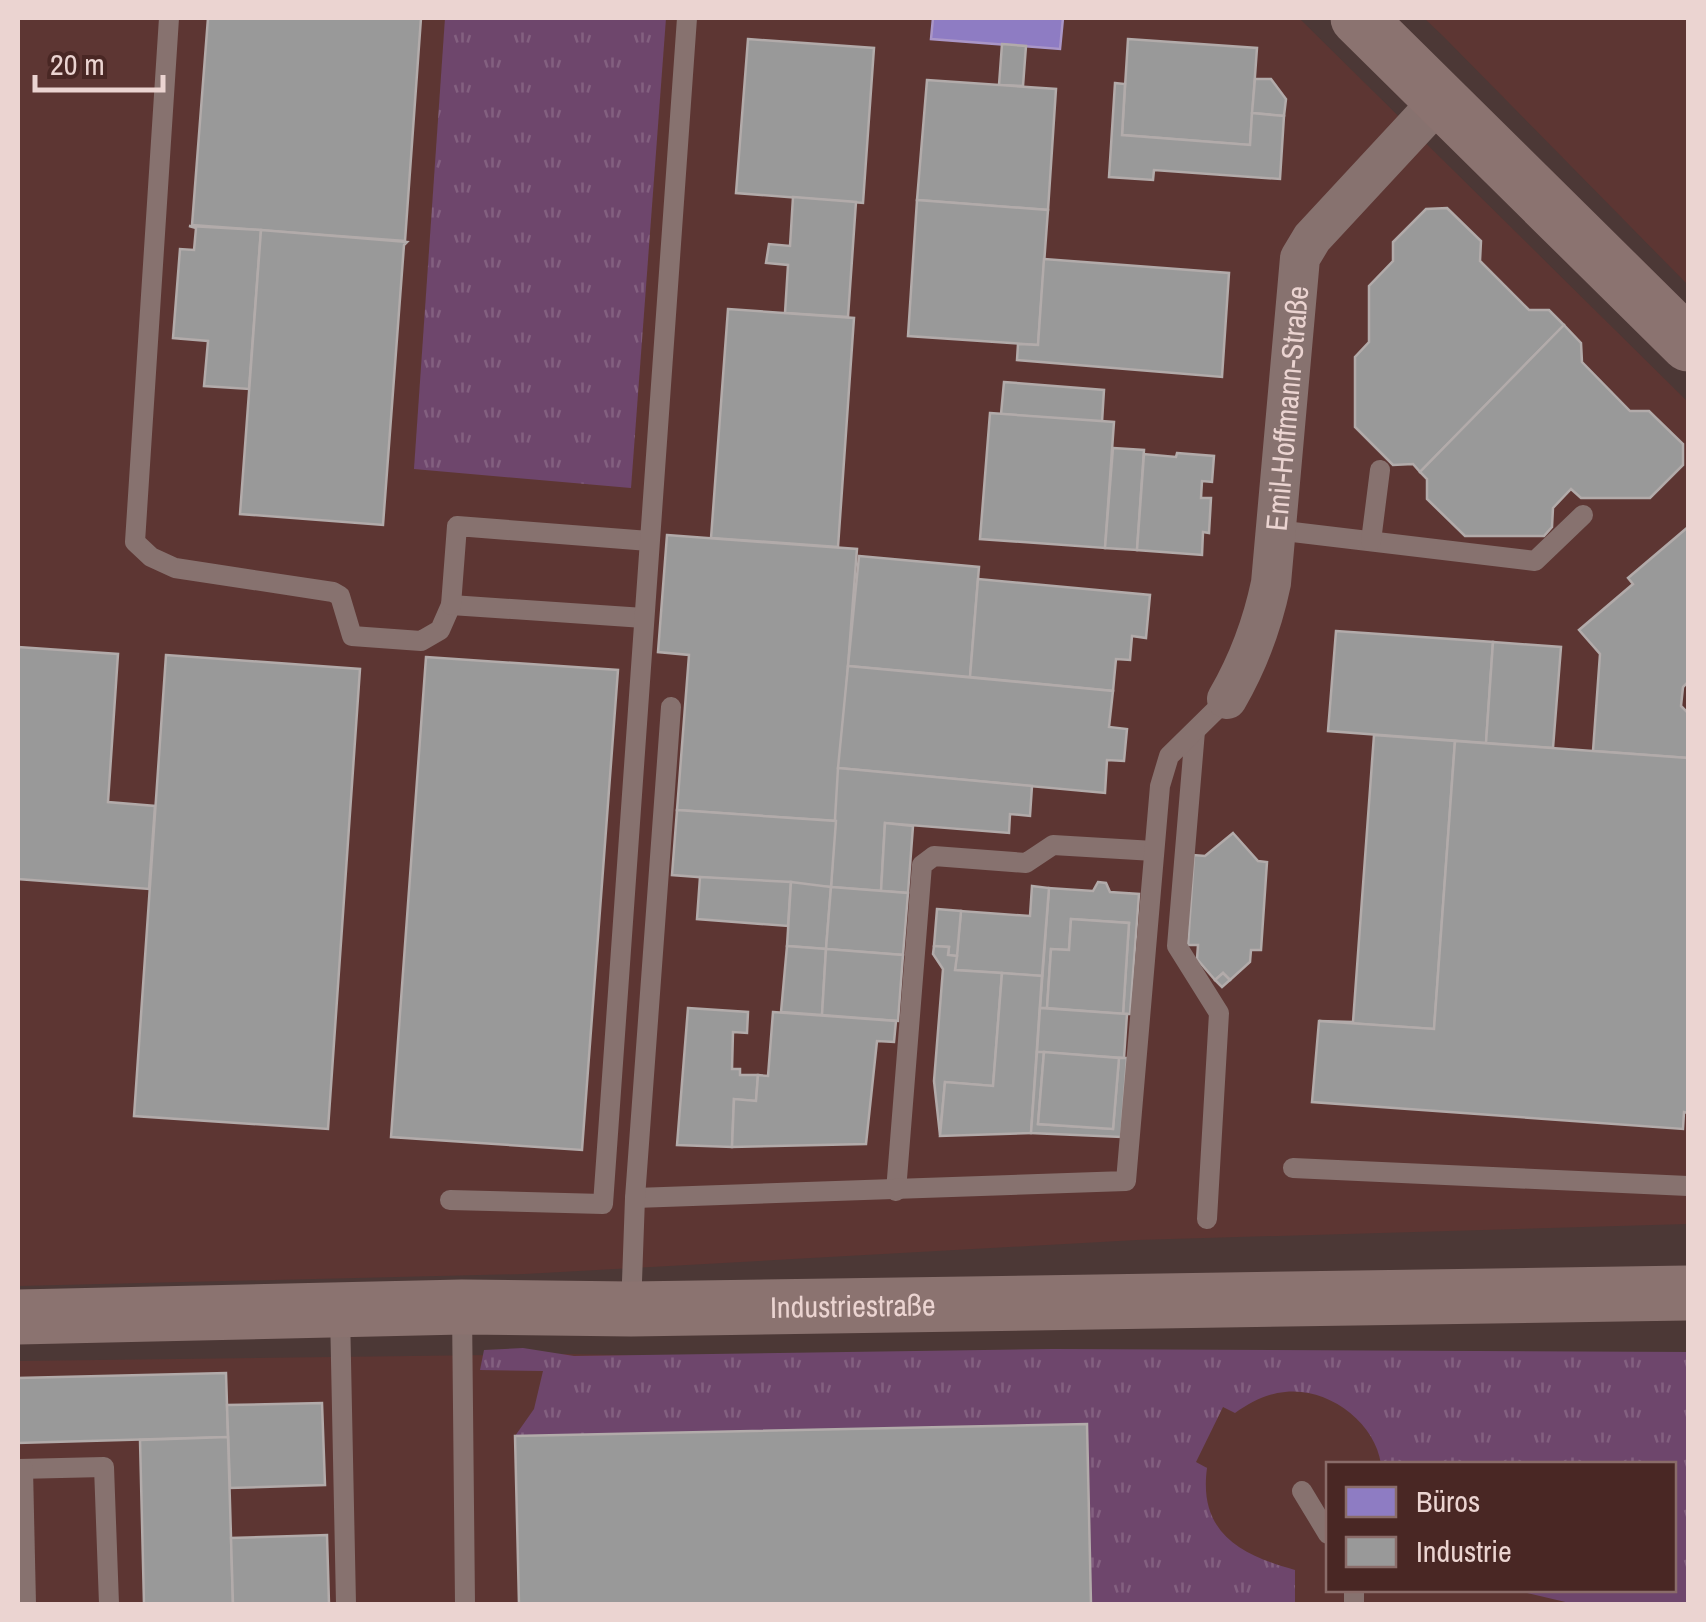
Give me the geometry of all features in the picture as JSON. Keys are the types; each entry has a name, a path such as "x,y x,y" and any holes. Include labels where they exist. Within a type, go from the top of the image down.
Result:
{"main road":[{"path":"1358,18 1688,344"},
{"name":"Industriestraße","path":"18,1317 462,1307 631,1310 1688,1293"}],"street":[{"name":"Emil-Hoffmann-Straße","path":"1227,699 1249,662 1272,583 1300,258 1321,228 1440,100"}],"lane":[{"path":"169,18 136,542 150,558 176,568 332,592 340,596 352,636 421,641 440,630 451,605 458,526 649,540"},
{"path":"450,1200 603,1204 686,18"},
{"path":"1371,542 1380,470"},
{"path":"1276,530 1536,560 1582,516"},
{"path":"451,605 644,618"},
{"path":"635,1198 1126,1181 1160,786 1169,756 1227,699"},
{"path":"631,1310 635,1198 671,707"},
{"path":"1194,731 1177,946 1219,1013 1206,1219"},
{"path":"896,1191 922,864 934,856 1026,863 1052,845 1154,851"},
{"path":"1292,1168 1688,1186"},
{"path":"462,1307 465,1604"},
{"path":"340,1310 346,1604"},
{"path":"26,1604 20,1469 104,1467 109,1604"},
{"path":"1302,1491 1326,1531"}],"shaded area":[{"path":"18,18 1299,18 1688,402 1688,1224 1137,1240 525,1274 18,1286"},
{"path":"1424,18 1688,18 1688,285 1443,36"},
{"path":"567,1354 1675,1374 1688,1604 18,1604 18,1361"}],"green space":[{"path":"445,18 666,18 631,488 414,469"},
{"path":"523,1348 574,1356 1053,1349 1688,1352 1688,1604 1574,1604 1523,1592 1676,1592 1676,1462 1380,1462 1370,1434 1347,1410 1317,1395 1271,1395 1235,1413 1223,1407 1196,1462 1207,1468 1210,1510 1228,1538 1241,1549 1295,1570 1295,1604 1091,1604 1086,1424 515,1436 534,1409 543,1371 480,1370 484,1350"}],"building: Büros":[{"path":"933,18 1063,18 1060,49 931,39"}],"building: Industrie":[{"path":"208,18 421,18 405,241 192,225"},
{"path":"748,39 874,48 863,203 736,193"},
{"path":"1128,39 1257,48 1250,145 1122,135"},
{"path":"1002,44 1026,46 1023,86 999,85"},
{"path":"1255,79 1271,79 1286,99 1284,116 1252,113"},
{"path":"927,80 1056,89 1048,210 917,200"},
{"path":"1115,83 1125,84 1122,135 1250,145 1252,113 1284,116 1280,179 1154,170 1153,180 1109,177"},
{"path":"793,197 856,202 848,317 785,313 788,265 766,263 769,244 790,246"},
{"path":"917,200 1048,210 1038,345 908,336"},
{"path":"1447,208 1481,241 1480,261 1529,310 1549,310 1564,325 1420,472 1413,464 1393,465 1355,427 1355,357 1369,342 1369,286 1393,261 1393,242 1426,209"},
{"path":"189,226 261,230 249,389 204,386 208,341 173,338 180,249 194,250 196,228"},
{"path":"261,230 407,242 383,525 240,514"},
{"path":"1044,259 1229,273 1222,377 1017,360 1018,344 1038,345"},
{"path":"728,309 854,318 838,547 711,538"},
{"path":"1564,325 1581,343 1582,362 1630,411 1649,411 1683,444 1683,465 1650,498 1581,498 1571,489 1553,508 1552,527 1544,536 1465,536 1427,499 1427,479 1420,472"},
{"path":"1004,382 1104,390 1102,422 1001,414"},
{"path":"990,413 1114,422 1105,548 980,539"},
{"path":"1113,448 1144,450 1137,550 1105,548"},
{"path":"1177,453 1214,456 1212,482 1202,481 1201,498 1211,498 1209,533 1203,532 1202,555 1137,550 1144,454 1176,457"},
{"path":"1688,527 1688,682 1683,687 1681,706 1688,713 1688,758 1593,751 1600,654 1579,630 1633,584 1628,578"},
{"path":"667,535 857,549 836,821 677,810 689,655 658,652"},
{"path":"859,556 979,567 970,677 848,666"},
{"path":"978,579 1150,595 1146,638 1132,636 1130,660 1116,659 1113,691 970,677"},
{"path":"1336,631 1493,642 1486,743 1328,731"},
{"path":"1493,642 1561,647 1553,748 1486,743"},
{"path":"18,647 118,654 108,802 155,806 149,889 18,879"},
{"path":"166,655 360,669 328,1129 134,1116"},
{"path":"426,657 618,670 582,1150 391,1137"},
{"path":"848,666 1113,691 1109,727 1127,729 1124,761 1107,760 1105,793 838,768"},
{"path":"1374,735 1455,741 1434,1029 1319,1021 1353,1022"},
{"path":"1455,741 1688,758 1688,1113 1684,1112 1683,1129 1312,1102 1319,1021 1434,1029"},
{"path":"838,768 1032,786 1030,816 1010,814 1009,833 885,823 881,891 831,887"},
{"path":"677,810 836,821 831,887 672,875"},
{"path":"885,823 913,826 908,893 881,891"},
{"path":"1233,833 1258,861 1267,862 1261,950 1251,950 1250,962 1230,980 1223,973 1215,980 1197,959 1198,945 1188,945 1194,855 1205,856"},
{"path":"700,877 791,882 788,926 697,919"},
{"path":"791,882 831,887 826,949 787,946"},
{"path":"1098,882 1106,883 1110,892 1139,894 1130,1014 1123,1014 1129,923 1071,919 1069,950 1051,949 1047,1008 1040,1008 1049,888 1093,891"},
{"path":"1032,886 1049,888 1042,976 955,970 961,911 1030,916"},
{"path":"831,887 908,893 903,955 826,949"},
{"path":"937,909 961,911 957,956 948,955 949,947 934,946"},
{"path":"1071,919 1129,923 1123,1014 1047,1008 1051,949 1069,950"},
{"path":"787,946 826,949 822,1015 781,1012"},
{"path":"934,946 949,947 948,955 957,956 955,970 1002,973 993,1086 945,1082 940,1135 934,1081 943,969 933,954"},
{"path":"826,949 903,955 898,1021 822,1015"},
{"path":"1002,973 1042,976 1031,1133 940,1136 945,1082 993,1086"},
{"path":"1223,973 1230,980 1222,987 1215,980"},
{"path":"688,1008 748,1012 747,1033 733,1032 732,1069 740,1069 740,1075 758,1075 756,1101 734,1099 732,1147 677,1145"},
{"path":"1040,1008 1127,1014 1124,1058 1037,1052"},
{"path":"773,1012 896,1021 894,1042 877,1041 866,1144 732,1147 734,1099 756,1101 758,1075 768,1076"},
{"path":"1037,1052 1044,1052 1038,1124 1113,1129 1119,1058 1127,1058 1121,1137 1031,1133"},
{"path":"1044,1052 1119,1058 1113,1129 1038,1124"},
{"path":"226,1373 228,1437 18,1443 18,1378"},
{"path":"322,1403 325,1485 230,1488 227,1405"},
{"path":"1087,1424 1091,1604 519,1604 515,1436"},
{"path":"228,1437 233,1604 144,1604 140,1440"},
{"path":"327,1535 329,1604 233,1604 231,1538"}]}
